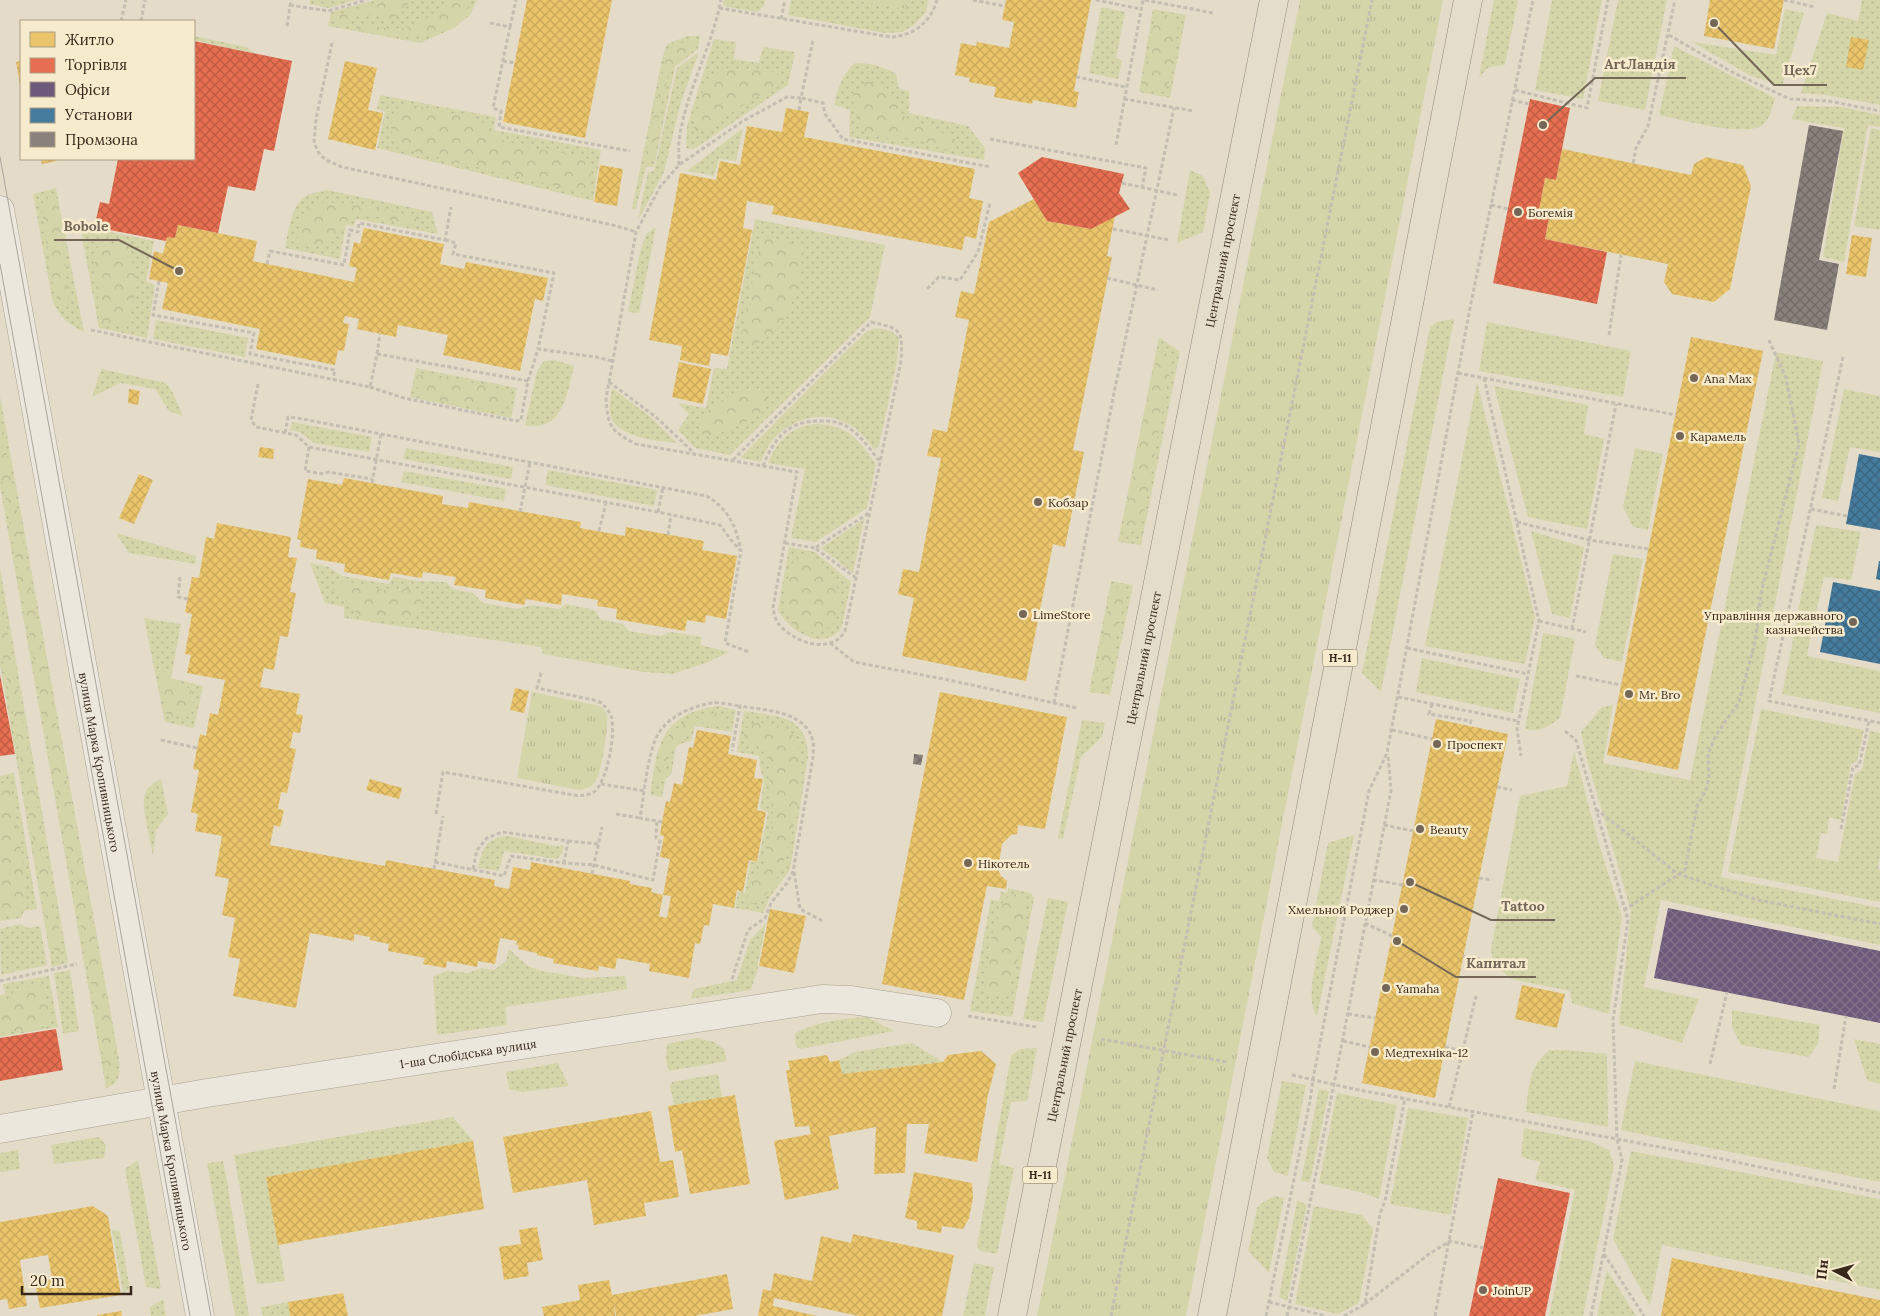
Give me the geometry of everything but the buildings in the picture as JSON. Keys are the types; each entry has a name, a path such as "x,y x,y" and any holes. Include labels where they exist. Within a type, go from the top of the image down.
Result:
{"main road":[{"name":"Центральний проспект","path":"1012,1316 1274,0"},
{"name":"Н-11","path":"1212,1316 1468,0"}],"street":[{"name":"вулиця Марка Кропивницького","path":"0,210 200,1316"},
{"name":"1-ша Слобідська вулиця","path":"0,1128 822,999 852,1000 937,1013"}],"path":[{"path":"121,20 126,0"},
{"path":"141,20 145,0"},
{"path":"287,26 291,2 328,10 366,0"},
{"path":"516,0 494,108 501,111 499,126 630,151"},
{"path":"679,165 680,134 698,69 716,25 721,0"},
{"path":"781,19 785,0"},
{"path":"719,8 891,37 903,36 920,28 937,0"},
{"path":"972,0 1004,6"},
{"path":"1096,0 1141,9"},
{"path":"1116,145 1144,0 1213,14"},
{"path":"1111,1316 1372,0"},
{"path":"1287,1316 1391,791 1388,753 1392,730 1458,373 1533,0"},
{"path":"1515,90 1587,108 1608,0"},
{"path":"1633,164 1636,148 1648,126 1675,0"},
{"path":"1784,0 1815,6"},
{"path":"490,24 510,27"},
{"path":"1668,35 1732,72 1790,99 1829,102 1880,111"},
{"path":"799,110 814,40"},
{"path":"332,43 316,118 314,143 320,155 328,161 342,167 617,226 636,232"},
{"path":"503,60 514,63"},
{"path":"1076,77 1126,87"},
{"path":"733,460 870,322 888,326 899,332 903,340 901,361 845,631 841,637 830,643 809,644 793,636 777,622 773,608 797,472 636,444 617,434 610,423 606,399 636,232 660,187 679,165 743,122 787,97 823,103 825,114 843,139 991,167"},
{"path":"1124,99 1194,111"},
{"path":"1512,100 1529,104"},
{"path":"1054,703 1114,393 1174,108"},
{"path":"990,139 1146,168 1142,187"},
{"path":"1122,183 1177,195"},
{"path":"927,289 939,276 960,280 978,252 990,203"},
{"path":"1491,206 1508,209"},
{"path":"445,240 451,207"},
{"path":"91,330 370,387 404,398 516,421 521,420 528,381 538,349 554,273 453,254 456,243 360,223 358,232 350,230 344,265 270,251 267,264"},
{"path":"1113,229 1168,240"},
{"path":"1609,335 1621,255"},
{"path":"1108,278 1158,290"},
{"path":"159,281 153,315 254,333 250,362"},
{"path":"370,387 380,334"},
{"path":"1624,910 1685,870 1697,806 1706,790 1709,778 1708,754 1716,735 1739,702 1755,642 1762,593 1799,444 1786,378 1768,338"},
{"path":"538,349 612,361"},
{"path":"250,354 335,370 333,379"},
{"path":"377,354 528,381"},
{"path":"1843,358 1769,701 1880,723"},
{"path":"1458,373 1676,415"},
{"path":"1484,378 1539,621 1518,721 1517,729 1521,756"},
{"path":"609,382 656,417 694,453"},
{"path":"258,384 251,420 256,427 296,435 309,447 720,525 741,551"},
{"path":"1572,629 1616,404"},
{"path":"285,433 288,417 707,496 720,504 737,529 741,551 725,644 749,652"},
{"path":"763,466 773,444 788,428 800,423 815,421 830,421 843,425 866,444 880,463"},
{"path":"309,447 306,471 324,474 328,472 372,481 381,434"},
{"path":"520,512 530,462"},
{"path":"658,512 663,488"},
{"path":"599,531 606,503"},
{"path":"1811,509 1847,516"},
{"path":"815,548 869,512"},
{"path":"668,534 671,515"},
{"path":"1517,522 1589,540 1649,549"},
{"path":"785,543 815,548 856,578"},
{"path":"180,577 178,597 188,599"},
{"path":"1539,621 1586,632"},
{"path":"830,643 854,662 949,680 1077,708"},
{"path":"1407,648 1528,674"},
{"path":"436,814 443,772 579,796 593,792 601,784 611,749 612,723 606,707 598,701 537,688 541,673"},
{"path":"1576,676 1621,685"},
{"path":"1398,697 1518,721"},
{"path":"640,818 656,737 671,721 687,710 715,703 793,716 802,722 813,741 813,757 793,872 771,903 765,918 748,930 732,978 723,980"},
{"path":"1432,704 1429,714 1471,722 1469,726"},
{"path":"732,751 740,706"},
{"path":"1841,829 1853,767 1859,766 1869,720"},
{"path":"1392,730 1432,739"},
{"path":"1565,731 1576,740 1628,920 1614,1020 1617,1139 1622,1160 1591,1316"},
{"path":"161,740 197,748"},
{"path":"1266,1316 1310,1102 1313,1078 1370,791 1388,753"},
{"path":"601,784 645,791"},
{"path":"1497,787 1512,790"},
{"path":"1596,808 1678,874 1758,900 1880,924"},
{"path":"616,814 662,822"},
{"path":"434,869 443,816"},
{"path":"435,862 504,876 511,856 594,865 653,880 660,841 656,838 657,822"},
{"path":"1384,825 1413,831"},
{"path":"592,874 602,827"},
{"path":"473,869 477,850 487,838 502,832 598,844"},
{"path":"564,863 568,841"},
{"path":"793,872 800,909 823,921"},
{"path":"1479,878 1492,880"},
{"path":"1374,880 1403,885"},
{"path":"1368,909 1397,913"},
{"path":"1365,922 1392,936"},
{"path":"1463,956 1480,960"},
{"path":"0,981 77,964"},
{"path":"1710,1064 1727,992"},
{"path":"1449,1107 1476,996"},
{"path":"937,1013 962,1015 1068,1033 1313,1078 1334,1084 1474,1112 1722,1159 1880,1193"},
{"path":"1348,1014 1375,1018"},
{"path":"1834,1089 1846,1016"},
{"path":"1343,1040 1370,1047"},
{"path":"1445,1047 1463,1051"},
{"path":"1365,1304 1380,1214 1385,1201 1404,1098"},
{"path":"1435,1316 1474,1112"},
{"path":"1344,1316 1365,1304 1429,1254 1450,1241 1484,1248"},
{"path":"1604,1253 1644,1316"},
{"path":"1269,1302 1326,1316"}],"green space":[{"path":"310,0 356,0 329,8 309,4"},
{"path":"375,0 477,0 470,15 454,28 420,43 328,26 331,12"},
{"path":"392,0 410,0 402,12 392,20 362,14 351,19 347,25 338,26 333,21 334,16"},
{"path":"448,0 467,0 468,7 457,23 446,30 434,34 422,37 396,37 358,30 359,23 398,29 417,24 437,11"},
{"path":"724,0 765,0 764,6 757,12 723,6"},
{"path":"791,0 853,0 906,9 907,0 928,0 926,12 913,26 902,32 885,33 788,15"},
{"path":"853,0 907,0 906,9"},
{"path":"1300,0 1443,0 1186,1316 1037,1316"},
{"path":"1494,0 1518,0 1505,65 1489,67 1479,77"},
{"path":"1552,0 1602,0 1583,99 1535,90"},
{"path":"1618,0 1667,0 1645,110 1598,101"},
{"path":"1862,0 1880,0 1880,105 1826,95 1801,93 1827,13 1858,21"},
{"path":"1101,7 1125,12 1116,58 1122,60 1118,79 1089,73"},
{"path":"1153,9 1186,15 1170,98 1139,92"},
{"path":"1785,9 1804,13 1782,86 1751,76 1692,42 1776,55"},
{"path":"1159,12 1169,16 1178,26 1169,82 1163,92 1145,90 1142,87 1153,27"},
{"path":"195,36 246,47 254,53 195,40"},
{"path":"687,36 700,36 698,49 675,67 654,167 646,167 636,209 632,209 666,45"},
{"path":"714,39 736,42 734,59 759,63 763,47 795,52 788,85 694,149 686,148 687,126"},
{"path":"685,41 695,41 691,49 672,66 663,97 654,155 644,163 667,52"},
{"path":"1674,46 1775,98 1771,113 1765,122 1754,128 1728,129 1659,115"},
{"path":"699,52 681,102 664,172 638,220 648,172 654,171 677,68"},
{"path":"855,63 876,66 896,74 899,89 909,91 909,113 968,126 985,148 984,160 849,137 850,110 834,105 843,77"},
{"path":"728,68 752,71 766,69 782,76 778,87 748,102 710,128 694,133 695,118 705,88 714,76"},
{"path":"867,81 883,85 894,96 902,115 915,123 938,130 956,140 950,152 919,140 867,135 859,118 853,95"},
{"path":"380,95 496,117 494,130 601,150 593,201 377,148 385,112 377,109"},
{"path":"397,106 417,106 468,117 487,124 502,140 530,148 579,155 588,162 591,173 588,194 395,147 391,126"},
{"path":"1797,106 1842,107 1880,115 1880,127 1868,125 1844,262 1823,257 1844,128 1791,119"},
{"path":"743,128 736,161 719,159 714,176 687,171"},
{"path":"1871,128 1880,130 1880,230 1854,226"},
{"path":"1190,170 1203,176 1210,193 1203,232 1177,243"},
{"path":"56,188 84,332 64,318 57,310 52,299 33,194"},
{"path":"327,190 432,212 438,234 356,219 354,226 346,225 340,259 285,248 291,221 299,202 308,195"},
{"path":"48,196 56,203 63,237 69,307 60,305 53,284 41,205"},
{"path":"319,202 364,204 421,219 412,226 369,215 353,214 327,245 300,244 296,236 304,213"},
{"path":"755,219 885,245 870,317 730,455 695,448 678,430 689,414 678,403 706,408 714,368 727,369"},
{"path":"80,226 154,241 146,281 155,285 147,338 99,328"},
{"path":"656,227 639,313 628,312 640,252 646,234"},
{"path":"763,236 804,247 799,279 789,310 774,332 751,347 742,338"},
{"path":"102,242 121,246 134,265 137,284 130,317 122,326 103,323 99,309 94,252"},
{"path":"1454,319 1381,692 1362,673 1430,327 1437,322"},
{"path":"156,320 248,338 245,357 153,339"},
{"path":"1487,322 1631,351 1623,397 1479,371"},
{"path":"873,329 888,330 899,338 896,366 879,446 874,450 864,436 852,426 839,420 825,417 811,418 797,422 784,430 770,443 761,462 740,458 846,351 866,332"},
{"path":"1159,337 1180,352 1141,545 1118,542"},
{"path":"1164,351 1172,360 1143,518 1139,530 1122,533 1151,379 1157,356"},
{"path":"1776,352 1823,361 1721,877 1880,908 1880,945 1661,900 1644,987 1699,999 1682,1043 1619,1024 1631,911 1587,760 1581,732 1602,707 1613,705 1603,763 1690,780"},
{"path":"555,360 574,366 569,388 561,409 548,423 538,426 525,425 537,371 544,361"},
{"path":"416,368 517,388 511,418 410,397"},
{"path":"101,369 166,383 173,393 183,416 169,411 155,389 120,383 92,397"},
{"path":"429,373 507,391 511,395 504,409 490,410 423,398 417,387 418,375"},
{"path":"1477,382 1535,617 1525,664 1425,646"},
{"path":"1494,386 1588,405 1584,434 1604,439 1587,529 1528,517"},
{"path":"612,388 652,418 677,443 648,439 619,428 613,421 610,412"},
{"path":"1844,389 1880,396 1880,452 1850,447 1838,501 1822,498"},
{"path":"746,390 763,392 768,400 762,413 713,436 699,434 700,424 705,413 728,397"},
{"path":"0,396 119,1059 117,1080 106,1088 0,486"},
{"path":"0,416 117,1056 114,1074 107,1076 0,469"},
{"path":"292,422 372,437 369,452 314,443 300,432 290,430"},
{"path":"815,424 844,430 857,440 876,464 867,508 816,542 791,538 805,469 768,463 776,448 786,436 799,428"},
{"path":"406,448 513,467 511,479 403,459"},
{"path":"1635,448 1663,454 1648,530 1633,527 1623,507"},
{"path":"548,470 657,490 654,506 545,485"},
{"path":"404,471 506,489 504,501 401,482"},
{"path":"864,519 853,573 821,548"},
{"path":"1816,525 1861,532 1851,580 1824,577 1816,613 1798,610"},
{"path":"1531,531 1584,547 1570,618 1552,614"},
{"path":"116,533 196,556 196,564 129,553"},
{"path":"789,547 815,552 851,582 842,627 835,635 817,639 807,636 790,625 778,610"},
{"path":"1613,554 1643,559 1622,662 1604,658 1595,645"},
{"path":"796,556 808,556 821,563 832,576 838,592 839,607 832,626 815,633 796,625 791,620 786,606 786,588 790,570"},
{"path":"310,563 329,567 342,576 389,584 393,577 418,581 446,582 453,589 473,593 483,603 517,609 532,605 559,609 566,604 595,610 600,619 623,624 629,631 660,636 671,632 702,637 700,645 729,652 706,663 672,674 644,672 543,654 541,647 344,618 344,607 325,603"},
{"path":"0,567 68,963 52,967 0,665"},
{"path":"345,581 384,590 414,588 422,597 417,617 376,621 359,618 351,605 330,586"},
{"path":"1111,581 1133,585 1110,695 1089,692"},
{"path":"1121,586 1127,591 1105,690 1093,690 1112,589"},
{"path":"0,587 61,952 52,948 48,938 15,724 0,644"},
{"path":"144,618 181,624 171,678 203,686 194,728 165,722"},
{"path":"1797,620 1813,623 1807,656 1880,671 1880,713 1782,694"},
{"path":"1543,633 1575,639 1560,718 1543,728 1535,730 1525,729"},
{"path":"1422,658 1520,679 1513,713 1416,692"},
{"path":"162,667 173,681 192,691 194,711 173,718 165,713 160,675"},
{"path":"532,692 600,706 605,711 607,715 607,728 602,759 596,781 591,786 579,790 517,778"},
{"path":"719,706 736,710 732,732 695,726 691,741 676,747 671,775 666,778 662,797 650,795 659,747 673,724 684,716 699,710"},
{"path":"1761,709 1864,730 1857,761 1851,764 1841,820 1829,817 1827,834 1821,833 1816,858 1838,862 1855,774 1862,769 1870,731 1880,733 1880,856 1878,869 1880,870 1880,902 1728,872"},
{"path":"744,711 779,717 796,725 806,743 808,757 790,870 770,897 763,913 735,908 738,892 745,893 750,862 758,862 768,812 760,809 764,780 759,756 737,752"},
{"path":"716,713 725,719 723,725 698,722 692,726 679,742 672,747 662,776 655,783 666,738 685,724"},
{"path":"1082,720 1105,723 1102,737 1081,757 1063,839 1058,838"},
{"path":"756,722 780,726 792,734 798,746 800,783 798,805 783,865 775,882 756,905 746,899 756,873 765,863 771,841 773,813 769,793 770,768 763,746 744,742 745,729"},
{"path":"1574,751 1599,844 1622,917 1609,1014 1572,1003 1570,991 1511,979 1493,963 1491,949 1520,796 1567,786"},
{"path":"14,773 37,909 24,911 21,918 0,921 0,776"},
{"path":"161,779 168,814 156,830 153,855 145,818 144,799 150,787"},
{"path":"4,783 11,788 27,886 23,904 13,915 0,916 0,784"},
{"path":"1354,835 1317,1016 1313,1009 1312,989 1321,937 1312,926 1328,843"},
{"path":"507,836 556,846 564,845 561,855 556,859 504,851 499,871 478,868 486,846 494,839"},
{"path":"1008,888 1031,893 1034,898 1012,1017 970,1011 991,899 999,901 1001,892 1007,893"},
{"path":"1014,894 1023,896 1025,921 1021,946 1007,993 992,998 985,990 994,927 1002,905 1008,897"},
{"path":"1048,898 1068,902 1043,1022 1023,1019"},
{"path":"766,923 757,971 751,990 690,999 694,989 737,980 750,940"},
{"path":"20,924 28,928 40,926 47,965 1,975 0,929"},
{"path":"509,949 528,966 542,971 584,978 625,976 627,989 505,1007 507,1025 437,1035 433,976 448,971 468,973 481,968 494,970 506,961"},
{"path":"70,970 79,1031 63,1034 54,973"},
{"path":"49,976 58,1027 0,1037 0,995 5,994 3,984"},
{"path":"34,985 43,986 51,1013 50,1023 43,1028 0,1033 0,1000 9,999 14,991"},
{"path":"1732,1010 1820,1025 1818,1044 1809,1057 1741,1045 1732,1027"},
{"path":"867,1017 894,1031 800,1049 796,1046 795,1033 804,1029 830,1021"},
{"path":"696,1038 714,1042 724,1049 727,1061 669,1071 666,1061 667,1044"},
{"path":"1854,1039 1880,1044 1880,1084 1867,1080"},
{"path":"912,1043 943,1062 842,1074 839,1060 855,1052"},
{"path":"1037,1048 1027,1101 1011,1102 999,1164 1014,1168 997,1254 980,1251 977,1246 1011,1056 1020,1049"},
{"path":"1549,1050 1607,1054 1608,1127 1526,1112 1533,1071"},
{"path":"1635,1061 1880,1111 1880,1182 1621,1130"},
{"path":"558,1063 569,1086 521,1092 509,1089 506,1072"},
{"path":"718,1074 722,1097 674,1105 670,1086 672,1082"},
{"path":"1282,1081 1306,1085 1288,1176 1274,1172 1267,1158"},
{"path":"1319,1089 1329,1091 1310,1182 1301,1181"},
{"path":"1337,1093 1397,1105 1379,1199 1364,1193 1319,1183"},
{"path":"1408,1108 1468,1118 1451,1215 1390,1204"},
{"path":"453,1117 473,1141 267,1177 285,1281 257,1284 234,1155"},
{"path":"1524,1128 1589,1141 1609,1150 1614,1165 1583,1316 1549,1316 1575,1190 1535,1180 1540,1162 1521,1157"},
{"path":"99,1137 106,1145 104,1158 54,1164 51,1145"},
{"path":"18,1150 20,1169 0,1172 0,1153"},
{"path":"1631,1151 1880,1199 1880,1290 1662,1245 1650,1306 1613,1239"},
{"path":"138,1160 161,1289 146,1287 125,1169"},
{"path":"223,1161 249,1316 235,1316 207,1163"},
{"path":"1274,1196 1284,1198 1269,1273 1248,1251 1257,1208"},
{"path":"1297,1201 1307,1204 1287,1301 1279,1297"},
{"path":"1314,1206 1362,1215 1373,1229 1359,1303 1338,1314 1295,1304"},
{"path":"112,1230 120,1231 130,1289 123,1293"},
{"path":"974,1263 994,1267 985,1316 963,1316"},
{"path":"1607,1270 1636,1316 1597,1316"},
{"path":"163,1299 166,1316 151,1316 150,1307"},
{"path":"288,1302 290,1316 263,1316 261,1307"}],"tram line":[{"path":"0,157 211,1316"},
{"path":"0,264 190,1316"}],"place":[{"name":"Цех7","path":"1714,23"},
{"name":"ArtЛандія","path":"1543,125"},
{"name":"Богемія","path":"1518,212"},
{"name":"Bobole","path":"179,271"},
{"name":"Ana Max","path":"1694,378"},
{"name":"Карамель","path":"1680,436"},
{"name":"Кобзар","path":"1038,502"},
{"name":"LimeStore","path":"1023,614"},
{"name":"Управління державного казначейства","path":"1853,622"},
{"name":"Mr. Bro","path":"1629,694"},
{"name":"Проспект","path":"1437,744"},
{"name":"Beauty","path":"1420,829"},
{"name":"Нікотель","path":"968,863"},
{"name":"Tattoo","path":"1410,882"},
{"name":"Хмельной Роджер","path":"1404,909"},
{"name":"Капитал","path":"1397,941"},
{"name":"Yamaha","path":"1386,988"},
{"name":"Медтехніка-12","path":"1375,1052"},
{"name":"JoinUP","path":"1483,1290"}]}
